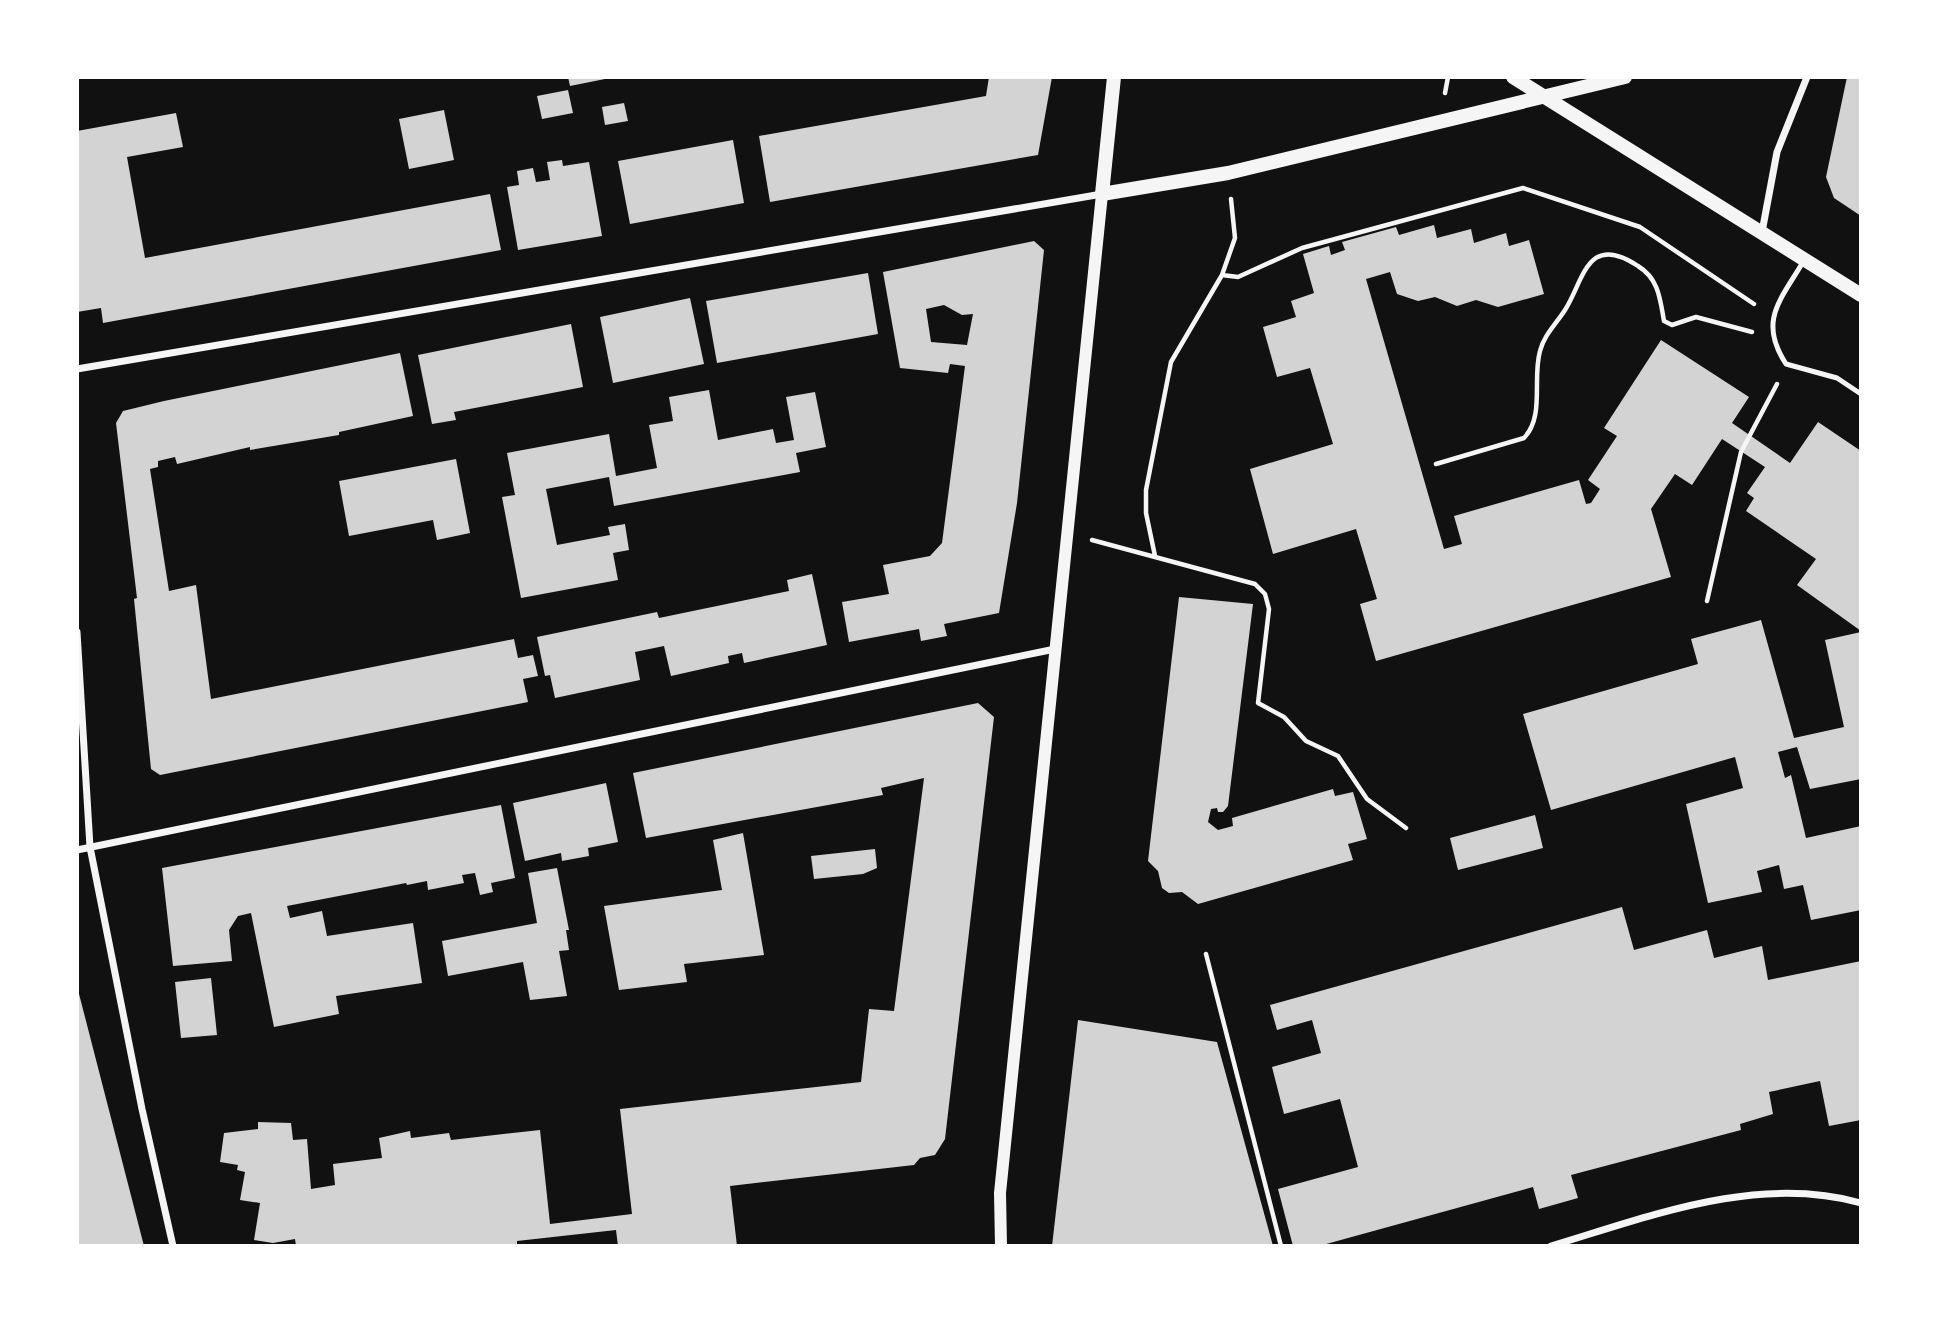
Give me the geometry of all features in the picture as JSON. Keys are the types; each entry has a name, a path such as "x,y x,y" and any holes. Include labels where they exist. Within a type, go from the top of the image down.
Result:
{"main road":[{"path":"1114,77 1102,194 1228,173 1625,77"},
{"path":"1513,77 1861,295"}],"street":[{"path":"1762,233 1777,152 1807,77"},
{"path":"77,369 1102,194 1000,1193 1002,1246"},
{"path":"77,632 90,847 142,1109 173,1246"},
{"path":"77,850 1055,649"},
{"path":"1551,1246 1697,1203 1746,1196 1770,1193 1845,1199 1861,1203"}],"lane":[{"path":"1804,259 1772,317 1773,344 1786,364 1837,379 1861,394"}],"path":[{"path":"1155,556 1146,513 1146,490 1171,362 1222,275 1235,238 1228,173"},
{"path":"1222,275 1238,277 1302,248 1523,188 1640,227 1772,317"},
{"path":"1436,464 1524,438 1531,430 1536,414 1535,371 1541,348 1567,308 1581,273 1589,262 1602,257 1623,256 1642,268 1656,282 1664,321 1672,325 1696,317 1707,318 1773,338"},
{"path":"1707,601 1741,452 1752,436 1786,364"},
{"path":"1067,534 1255,584 1265,594 1269,609 1258,703 1284,718 1306,741 1338,756 1367,799 1406,828"},
{"path":"1206,954 1282,1246"}],"building":[{"path":"568,77 610,77 610,78 570,86"},
{"path":"989,77 1052,77 1038,155 770,202 759,136 986,96"},
{"path":"1847,77 1861,77 1861,216 1834,198 1826,177"},
{"path":"568,90 573,113 542,119 537,96"},
{"path":"624,103 628,121 605,125 602,107"},
{"path":"444,110 454,160 409,169 399,119"},
{"path":"176,113 183,147 127,157 145,258 490,194 501,250 103,323 101,308 77,312 77,131"},
{"path":"733,140 744,203 630,224 618,161"},
{"path":"562,160 563,166 589,162 602,236 518,250 507,187 519,185 517,171 533,168 536,182 550,180 547,162"},
{"path":"1434,225 1437,238 1471,229 1474,243 1506,233 1509,246 1529,240 1544,294 1498,307 1476,300 1457,306 1435,297 1418,301 1397,294 1390,272 1366,279 1444,549 1462,544 1454,516 1579,480 1586,504 1591,503 1600,489 1588,480 1617,436 1604,428 1661,340 1749,397 1732,423 1790,463 1818,422 1861,451 1861,631 1797,585 1816,559 1746,511 1754,498 1747,493 1765,467 1722,439 1692,485 1675,474 1651,509 1671,577 1376,661 1360,604 1377,599 1356,529 1273,554 1250,469 1333,444 1310,368 1277,377 1263,327 1296,317 1291,301 1314,293 1303,254 1329,246 1331,255 1345,250 1342,242 1396,227 1399,235"},
{"path":"1034,241 1044,250 1017,503 999,613 944,624 947,636 921,641 919,629 849,642 842,602 889,594 883,565 930,556 942,543 965,366 950,364 948,373 900,368 883,272","holes":["944,305 962,315 973,314 967,345 931,342 926,309"]},
{"path":"868,273 878,334 717,363 706,301"},
{"path":"690,298 704,364 613,383 600,317"},
{"path":"571,324 583,387 454,412 456,420 432,424 418,355"},
{"path":"400,353 413,416 339,432 339,435 250,450 250,447 177,464 175,457 158,461 158,467 150,469 169,591 196,585 211,699 514,639 518,658 533,655 538,676 523,679 528,702 160,775 151,769 134,599 137,598 116,423 123,411"},
{"path":"709,390 718,440 773,429 776,443 794,440 786,397 815,392 826,447 796,453 800,472 614,506 609,477 546,489 557,545 610,535 608,527 625,524 629,550 613,553 618,580 521,598 502,497 515,495 507,453 609,434 616,476 657,468 649,425 673,421 669,397"},
{"path":"456,459 470,533 437,540 433,520 349,536 339,481"},
{"path":"812,574 827,645 744,663 742,653 728,656 729,663 671,676 664,646 635,652 640,680 555,698 550,675 545,676 537,637 657,612 659,618 789,591 787,580"},
{"path":"1179,597 1253,604 1228,806 1223,812 1218,812 1217,808 1211,809 1208,822 1218,830 1233,826 1232,818 1333,789 1335,796 1353,792 1367,839 1348,844 1353,860 1198,904 1182,892 1169,893 1162,888 1158,871 1148,861"},
{"path":"1761,620 1794,738 1844,727 1825,640 1861,632 1861,779 1810,789 1797,747 1778,752 1785,778 1791,775 1806,838 1861,826 1861,910 1811,920 1803,885 1784,889 1779,865 1757,871 1762,892 1708,903 1686,804 1743,788 1735,757 1551,810 1523,714 1698,664 1691,639"},
{"path":"978,703 994,717 945,1139 935,1155 920,1158 914,1165 730,1186 737,1246 618,1246 616,1230 517,1241 517,1246 296,1246 295,1239 273,1243 254,1240 260,1203 240,1200 245,1172 237,1170 238,1165 220,1162 224,1133 258,1129 258,1122 291,1123 293,1140 307,1139 311,1189 335,1185 333,1164 382,1158 379,1138 410,1131 411,1138 449,1133 451,1140 540,1130 550,1224 632,1214 620,1109 861,1082 869,1009 894,1011 924,778 881,788 883,795 646,838 633,773"},
{"path":"606,783 618,842 588,848 589,856 562,861 561,853 525,861 513,803"},
{"path":"501,805 515,878 491,883 493,892 480,895 475,873 462,875 464,883 428,890 427,881 406,883 287,906 290,918 322,911 327,936 413,923 422,983 336,996 339,1014 274,1027 251,913 238,916 229,930 232,961 173,966 162,868"},
{"path":"1535,815 1543,848 1458,870 1450,838"},
{"path":"743,833 764,955 684,964 687,982 619,990 604,906 722,890 713,840"},
{"path":"875,849 877,868 863,874 814,879 811,856"},
{"path":"557,868 569,930 566,930 569,950 559,951 567,996 530,1000 523,962 448,976 442,941 537,923 528,873"},
{"path":"1622,907 1634,950 1707,930 1714,958 1762,946 1768,980 1861,961 1861,1120 1829,1126 1820,1081 1769,1092 1773,1114 1740,1124 1741,1130 1571,1175 1578,1198 1539,1209 1533,1187 1319,1246 1293,1246 1278,1189 1358,1167 1340,1099 1284,1114 1272,1067 1321,1053 1312,1020 1277,1030 1270,1005"},
{"path":"211,978 217,1035 181,1038 175,982"},
{"path":"78,990 144,1246 77,1246"},
{"path":"1078,1020 1217,1042 1273,1246 1052,1246"}]}
